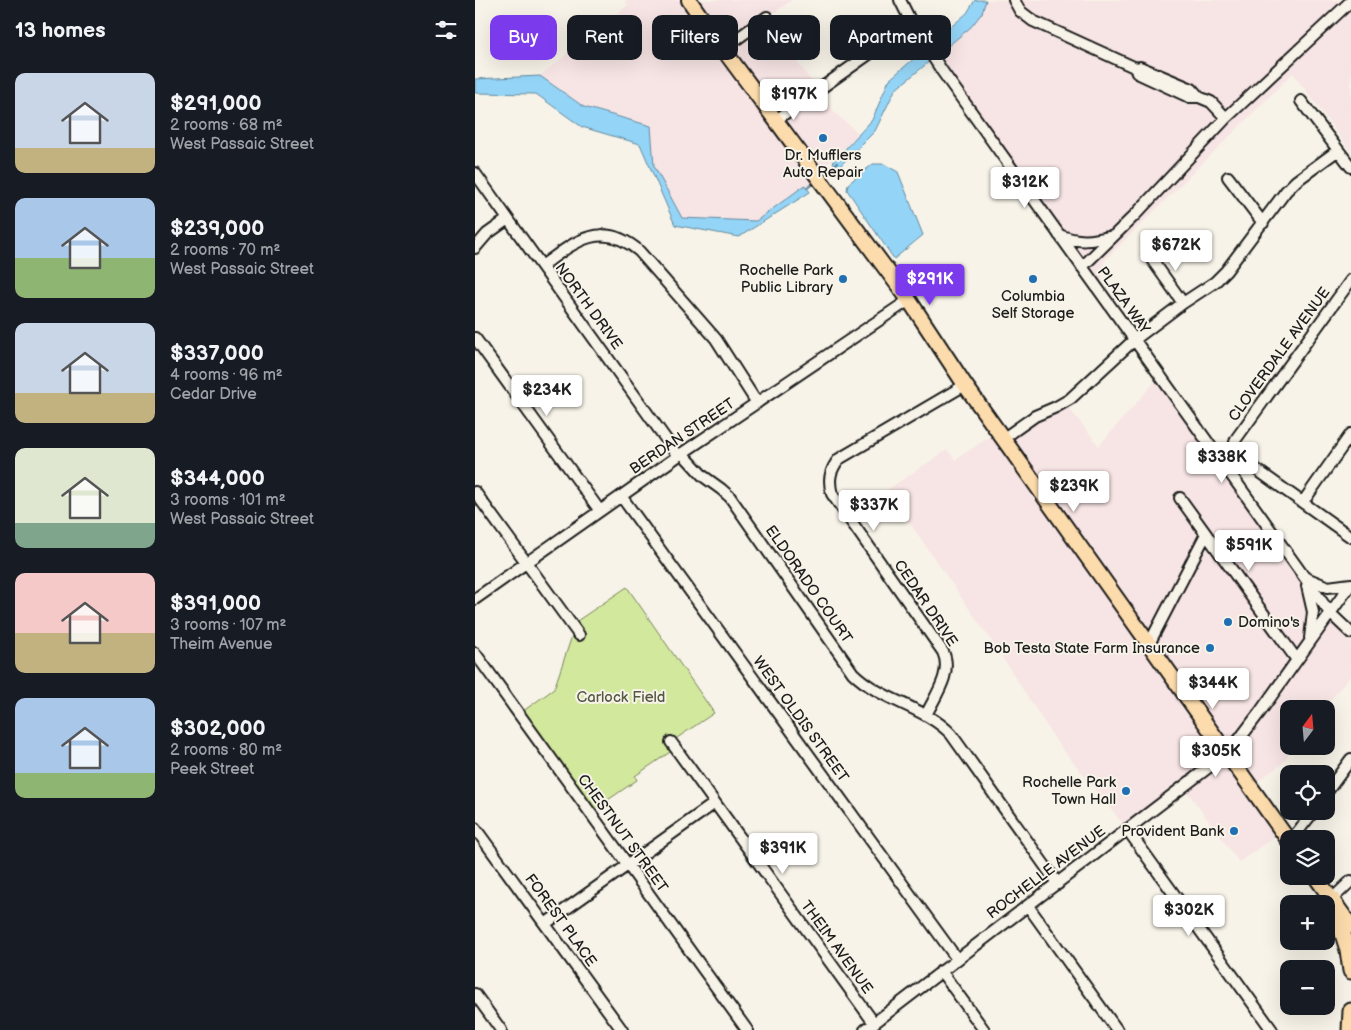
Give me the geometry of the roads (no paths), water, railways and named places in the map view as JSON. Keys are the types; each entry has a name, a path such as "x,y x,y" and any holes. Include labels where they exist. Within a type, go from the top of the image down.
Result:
{"highway":[{"path":"1335,911 1348,950 1351,971"},
{"path":"1350,1030 1351,1010"}],"main road":[{"path":"689,0 699,15"},
{"path":"731,60 909,300 965,385 1226,754 1283,830"},
{"path":"1335,904 1351,926"}],"street":[{"name":"PLAZA WAY","path":"901,0 917,32 937,63 1059,235 1330,613 1351,633"},
{"path":"1015,0 1021,11 1029,18 1136,68 1140,67 1192,89 1199,97 1211,102 1226,118"},
{"path":"1082,267 1226,118 1351,1"},
{"path":"776,120 861,60"},
{"path":"1301,101 1351,167"},
{"path":"1004,438 1035,416 1070,399 1135,340 1183,303 1215,282 1226,271 1291,186 1337,151"},
{"name":"NORTH DRIVE","path":"475,173 680,454"},
{"path":"1228,177 1263,223"},
{"path":"475,248 487,234 508,219"},
{"path":"1059,235 1091,241 1114,236"},
{"path":"542,266 572,244 590,236 611,236 632,244 716,339 757,403"},
{"path":"1148,254 1183,303"},
{"name":"CLOVERDALE AVENUE","path":"1303,502 1239,457 1233,447 1236,439 1351,280"},
{"name":"BERDAN STREET","path":"475,599 680,454 909,300"},
{"path":"475,338 600,511"},
{"name":"CEDAR DRIVE","path":"926,715 946,673 946,659 943,652 832,494 829,479 839,459 965,385"},
{"path":"1351,434 1303,502 1351,537"},
{"name":"ELDORADO COURT","path":"680,454 703,476 721,488 730,498 853,673 876,691 926,715 943,726 951,734 1058,884"},
{"path":"475,492 579,635"},
{"name":"WEST OLDIS STREET","path":"621,496 957,959"},
{"path":"1180,498 1297,660"},
{"path":"1149,644 1206,534"},
{"path":"1305,578 1328,586 1351,584"},
{"path":"1305,578 1313,612 1310,641"},
{"name":"ROCHELLE AVENUE","path":"865,1030 1226,754 1238,741 1351,584"},
{"name":"CHESTNUT STREET","path":"475,653 747,1030"},
{"name":"THEIM AVENUE","path":"671,742 874,1023"},
{"path":"1335,781 1351,759"},
{"path":"545,924 715,803"},
{"path":"1298,830 1306,820"},
{"name":"FOREST PLACE","path":"475,828 622,1030"},
{"path":"1127,829 1272,1030"},
{"path":"1335,895 1351,881"},
{"path":"1028,906 1117,1030"},
{"path":"941,971 984,1030"},
{"path":"475,994 501,1030"}],"water":[{"path":"975,0 986,0 982,13 971,27 951,44 951,27 967,13"},
{"path":"912,60 931,60 895,90 875,131 837,169 833,162 872,120 889,80"},
{"path":"540,76 584,107 651,126 654,166 682,218 756,221 805,185 810,192 739,237 675,225 640,144 582,127 536,94 475,93 475,79"},
{"path":"873,164 884,164 898,172 923,235 894,259 847,190 848,184"}],"waterway":[{"path":"822,176 837,163"},
{"path":"807,188 816,181"}],"place":[{"name":"Dr. Mufflers Auto Repair","path":"823,138"},
{"name":"Rochelle Park Public Library","path":"843,279"},
{"name":"Columbia Self Storage","path":"1033,279"},
{"name":"Domino's","path":"1228,622"},
{"name":"Bob Testa State Farm Insurance","path":"1210,648"},
{"name":"Rochelle Park Town Hall","path":"1126,791"},
{"name":"Provident Bank","path":"1234,831"}],"park label":[{"name":"Carlock Field","path":"621,697"}]}
